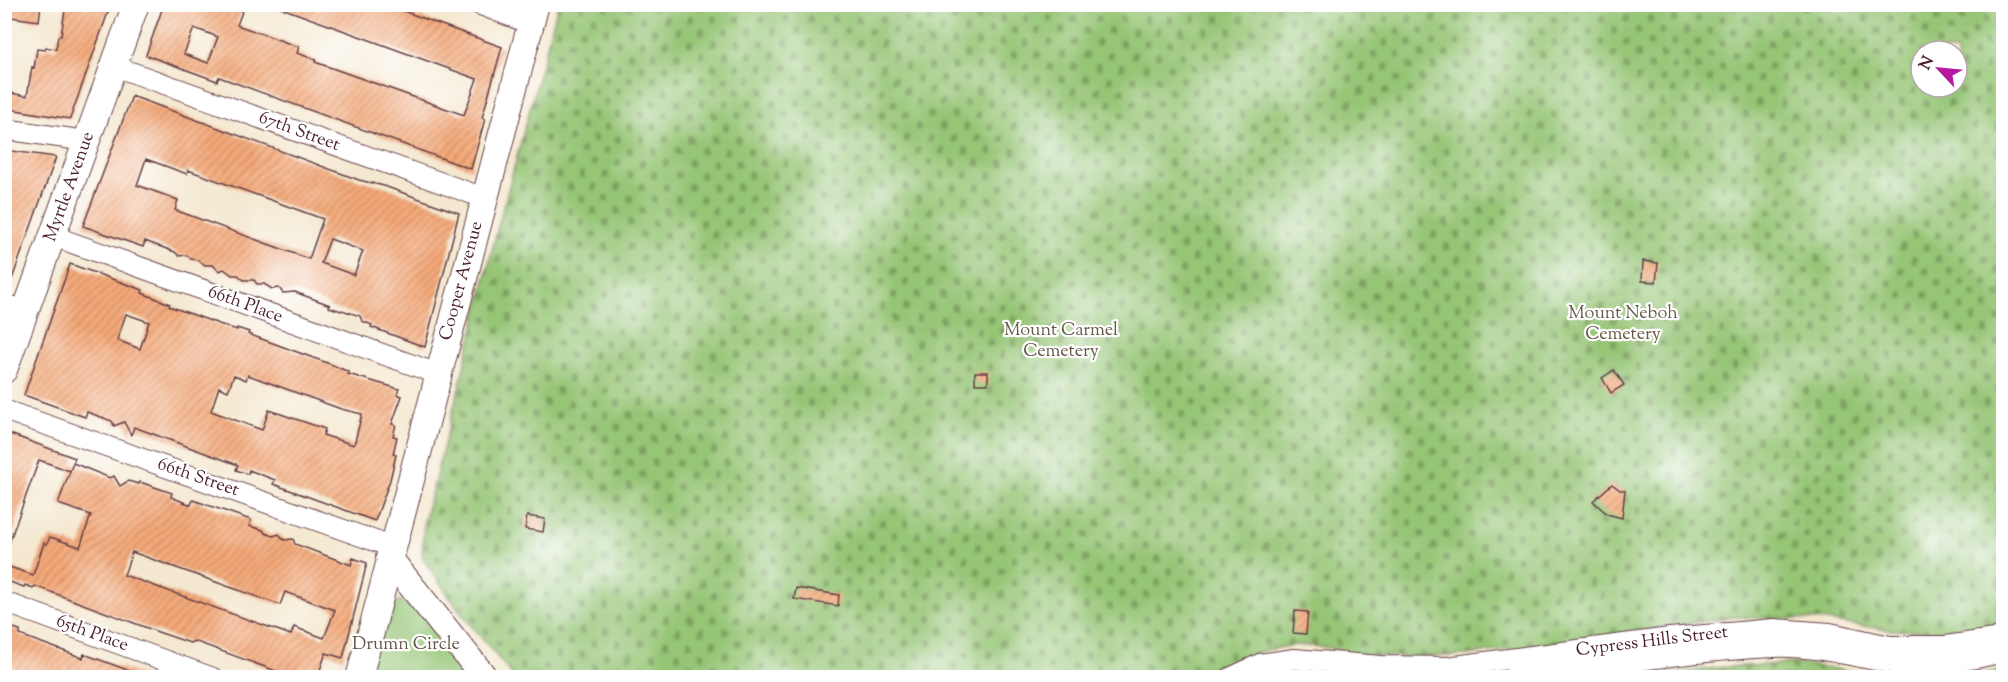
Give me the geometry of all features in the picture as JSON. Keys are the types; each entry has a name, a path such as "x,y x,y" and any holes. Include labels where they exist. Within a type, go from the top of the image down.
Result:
{"main road":[{"name":"Myrtle Avenue","path":"4,370 15,307 53,236 136,4"},
{"name":"Cooper Avenue","path":"359,678 533,14"},
{"path":"391,552 485,678"}],"street":[{"path":"478,4 533,14"},
{"name":"67th Street","path":"114,66 484,198"},
{"path":"4,129 86,141"},
{"name":"66th Place","path":"53,236 438,374"},
{"name":"66th Street","path":"4,410 391,552"},
{"name":"65th Place","path":"4,602 213,678"},
{"name":"Cypress Hills Street","path":"1230,678 1260,664 1294,659 1381,666 1447,667 1670,638 1774,629 1830,633 1890,646 1999,645"},
{"name":"Cypress Hills Street","path":"1512,678 1675,656 1774,647 1813,648 1907,665 1954,661 1999,645"}],"green space":[{"name":"Mount Carmel Cemetery","path":"558,5 2003,5 2003,619 1987,625 1947,632 1889,630 1820,620 1735,617 1467,655 1425,657 1372,656 1324,647 1294,645 1262,651 1204,678 515,678 460,612 422,557 424,521 494,242"},
{"name":"Drumn Circle","path":"397,601 404,601 418,609 474,678 367,678 380,616"},
{"path":"1796,663 1882,677 1639,677 1716,668"},
{"path":"2003,669 2003,677 1960,677 2000,671"}],"building":[{"path":"4,4 41,4 39,21 4,16"},
{"path":"66,4 111,4 70,119 4,108 4,92 27,96 37,49 45,50 46,47 56,49 58,36 61,36"},
{"path":"164,4 245,4 237,25 299,47 297,53 316,60 315,62 464,115 477,79 276,6 276,4 384,4 502,47 482,118 485,119 471,169 219,77 217,81 146,55","holes":["194,28 218,37 208,63 184,54"]},
{"path":"132,96 359,180 384,186 459,213 425,347 371,327 372,325 362,321 360,316 329,307 330,305 295,292 283,293 279,288 272,289 264,284 257,284 254,280 244,280 238,275 232,275 224,269 219,271 213,265 205,265 187,255 179,256 175,252 145,241 143,247 83,226","holes":["146,159 187,174 188,170 323,219 309,259 175,210 178,200 137,185","330,239 363,251 354,275 321,263"]},
{"path":"4,150 56,157 7,293 4,293 4,190 10,165 4,164"},
{"path":"1643,261 1658,263 1656,282 1642,281"},
{"path":"70,264 143,290 142,293 170,304 169,306 237,330 237,328 249,332 248,334 349,372 348,374 399,389 397,394 402,396 392,424 396,425 393,436 397,437 393,454 396,455 390,480 375,521 273,484 275,480 249,470 248,474 236,470 238,465 134,427 131,435 124,422 114,426 112,421 87,412 85,417 24,395","holes":["126,314 149,322 140,349 117,340","234,375 246,380 248,375 341,409 362,414 354,445 323,435 325,429 269,410 262,430 211,411 219,387 228,391"]},
{"path":"1614,370 1624,385 1611,393 1602,378"},
{"path":"975,372 988,372 988,384 975,384"},
{"path":"10,434 75,458 70,471 39,460 6,551 4,550 4,449"},
{"path":"73,463 110,478 114,476 120,486 128,481 139,484 140,482 172,493 171,497 191,505 193,500 251,520 249,526 273,536 279,534 284,540 293,539 295,544 351,565 353,558 367,563 343,658 326,653 317,678 295,678 194,641 190,643 158,632 35,586 33,588 25,585 24,587 4,580 4,565 33,575 44,543 47,544 50,537 80,547 91,515 58,504","holes":["132,552 280,605 285,592 335,610 324,638 294,627 291,635 124,575"]},
{"path":"1612,484 1620,490 1625,490 1622,518 1607,514 1593,501"},
{"path":"527,516 545,519 543,532 525,529"},
{"path":"796,588 839,595 838,606 794,599"},
{"path":"1295,611 1308,612 1306,634 1293,633"},
{"path":"4,625 20,630 20,635 83,658 84,654 144,676 144,678 4,678"}],"park label":[{"name":"Mount Neboh Cemetery","path":"1623,324"}]}
